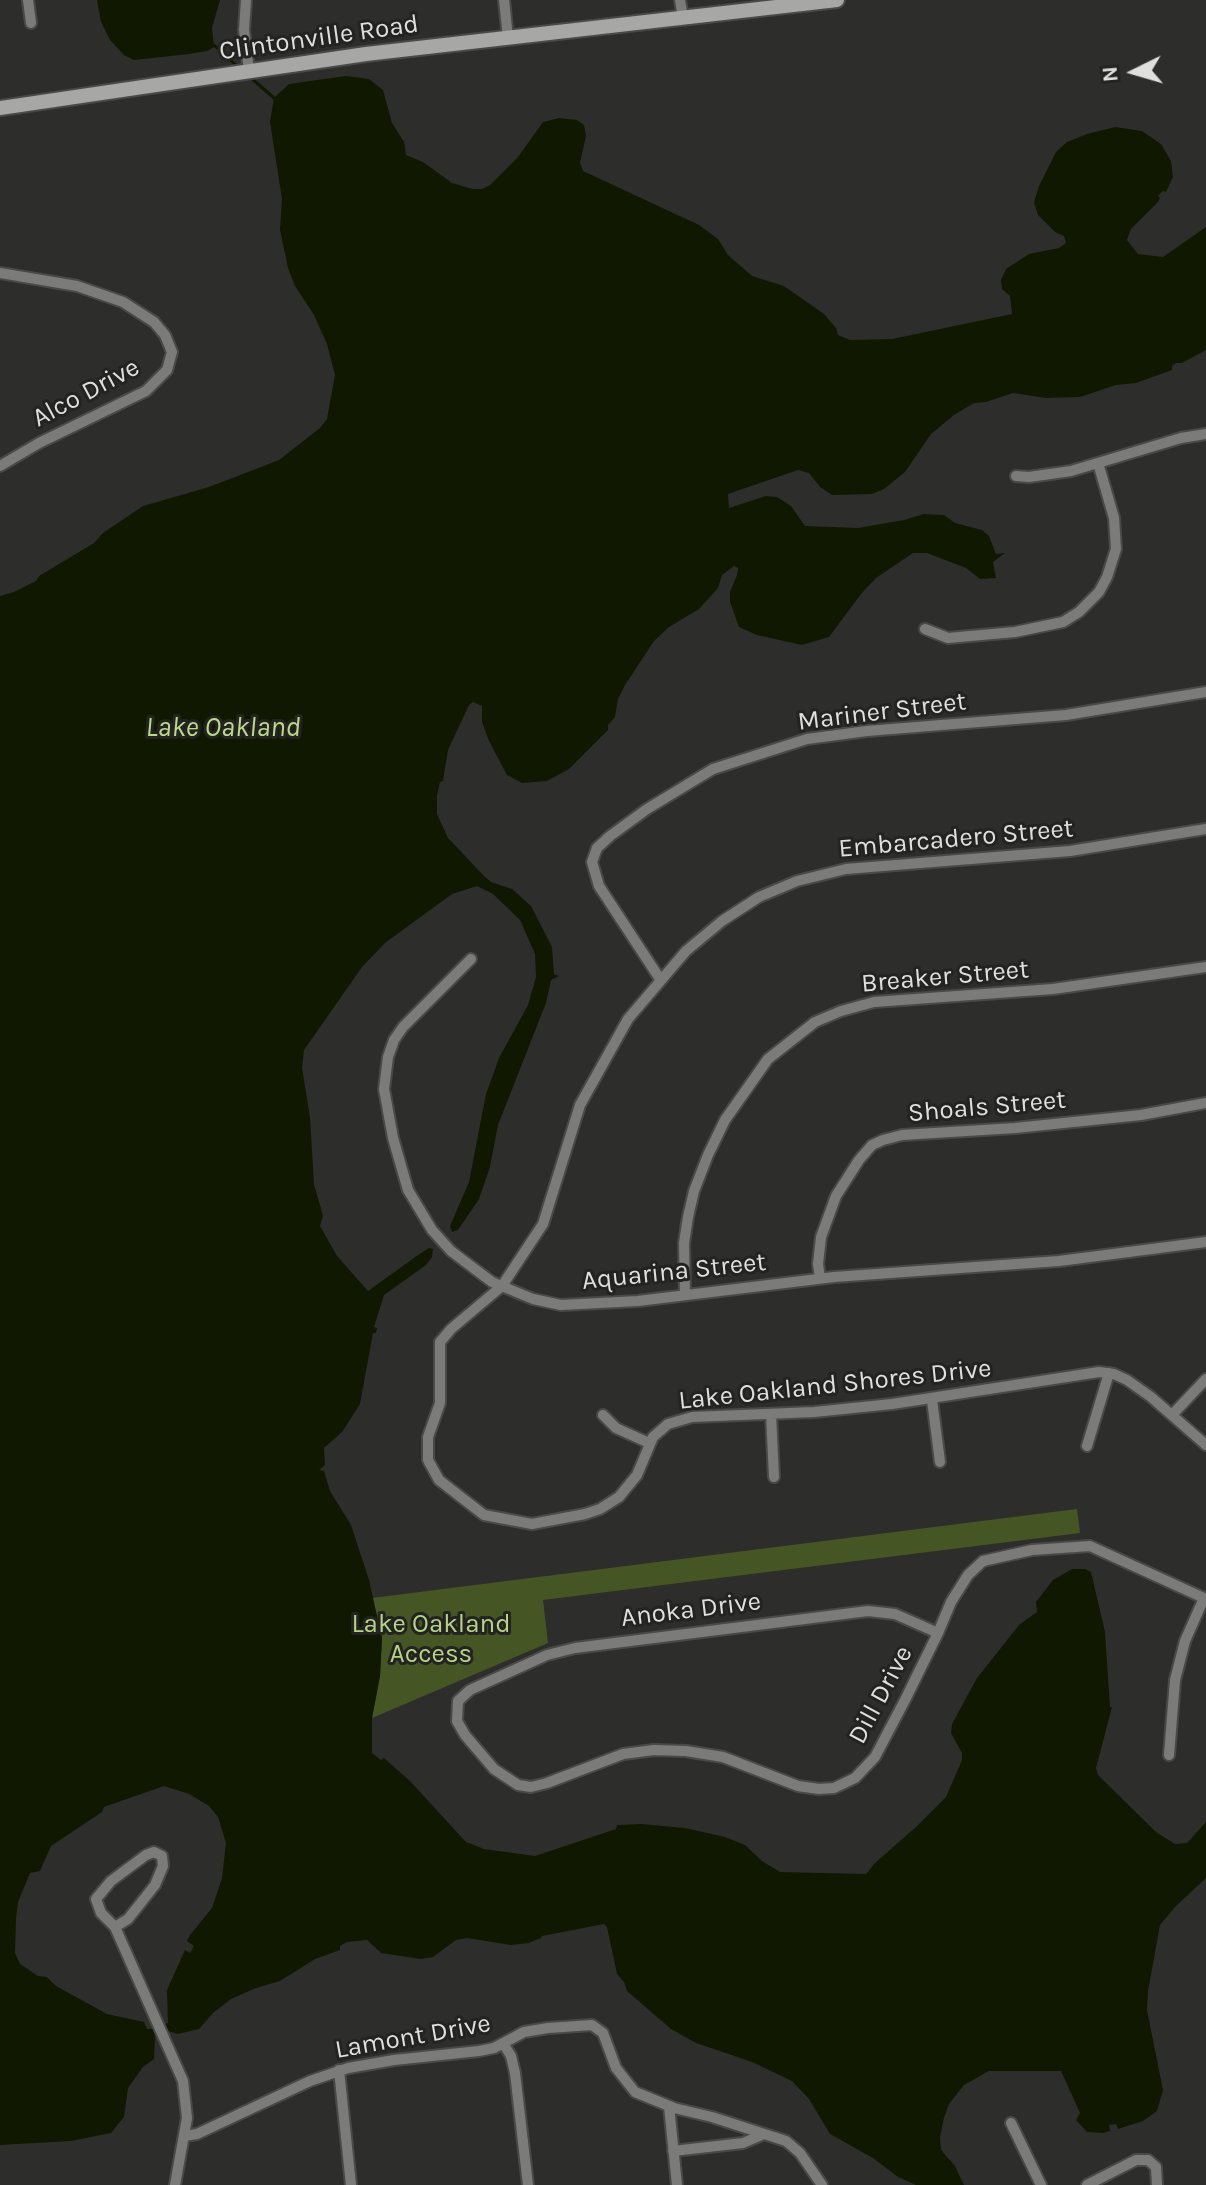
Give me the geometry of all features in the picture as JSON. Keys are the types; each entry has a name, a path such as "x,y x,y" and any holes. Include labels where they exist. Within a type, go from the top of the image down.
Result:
{"street":[{"path":"28,0 31,23"},
{"path":"246,0 244,30 249,71"},
{"path":"504,0 508,38"},
{"path":"680,0 683,18"},
{"name":"Clintonville Road","path":"0,108 366,54 837,0"},
{"name":"Alco Drive","path":"0,273 77,286 123,302 154,322 170,345 171,364 161,379 146,391 39,443 0,466"},
{"path":"1016,476 1049,475 1181,438 1206,434"},
{"path":"925,629 948,638 1015,632 1063,622 1079,612 1099,592 1116,549 1114,518 1098,463"},
{"name":"Mariner Street","path":"660,979 599,886 592,862 597,848 610,836 647,809 713,769 807,739 867,731 1066,715 1206,692"},
{"name":"Embarcadero Street","path":"502,1286 543,1224 580,1105 628,1019 686,951 722,921 759,897 797,881 846,869 1070,851 1206,829"},
{"name":"Aquarina Street","path":"471,959 403,1027 394,1040 388,1057 384,1089 393,1138 408,1190 425,1221 451,1251 492,1282 533,1299 561,1305 626,1302 820,1278 1059,1261 1206,1242"},
{"name":"Breaker Street","path":"685,1295 684,1243 688,1217 708,1155 742,1093 768,1059 815,1022 874,1002 1053,989 1206,967"},
{"name":"Shoals Street","path":"820,1278 821,1237 836,1196 859,1160 872,1145 883,1140 902,1135 1015,1128 1141,1115 1206,1103"},
{"path":"502,1286 440,1342 440,1403 428,1437 428,1460 439,1480 484,1515 532,1524 600,1509 619,1497 637,1475 649,1443 616,1428 603,1415"},
{"path":"1087,1446 1109,1373 1127,1380 1206,1445"},
{"name":"Lake Oakland Shores Drive","path":"649,1443 661,1429 680,1420 932,1400 1074,1375 1109,1373"},
{"path":"1172,1415 1206,1379"},
{"path":"932,1400 940,1462"},
{"path":"771,1414 774,1477"},
{"name":"Dill Drive","path":"458,1701 457,1721 465,1735 494,1769 518,1785 531,1787 547,1783 623,1754 654,1750 723,1757 798,1786 834,1788 855,1778 875,1757 951,1602 976,1566 995,1556 1090,1546 1205,1598"},
{"path":"1169,1755 1175,1680 1185,1641 1205,1598"},
{"name":"Anoka Drive","path":"458,1701 470,1690 547,1655 620,1641 868,1611 895,1614 938,1633"},
{"path":"115,1927 128,1919 155,1885 163,1866 162,1856 154,1852 146,1855 100,1891 96,1905 115,1927 183,2081 187,2118 175,2185"},
{"name":"Lamont Drive","path":"184,2136 197,2134 339,2070 365,2064 479,2051 524,2032 592,2025 603,2033 616,2068 635,2092 669,2106"},
{"path":"503,2043 511,2056 515,2073 528,2185"},
{"path":"339,2070 351,2185"},
{"path":"677,2185 669,2106 786,2141 800,2153 822,2185"},
{"path":"1011,2123 1041,2185"},
{"path":"673,2151 743,2143 764,2134"},
{"path":"1087,2185 1136,2160 1148,2160 1156,2167 1157,2185"}],"green space":[{"name":"Lake Oakland Access","path":"1077,1509 1080,1533 543,1600 548,1643 372,1718 380,1676 382,1638 372,1598"}],"water":[{"path":"97,0 220,0 212,28 214,47 189,54 134,60 124,55 110,40 101,22"},
{"name":"Lake Oakland","path":"346,76 369,79 383,90 392,123 404,142 406,155 423,162 452,183 473,189 490,185 518,157 543,122 559,118 577,120 584,125 586,136 580,163 583,171 699,225 718,239 728,255 752,276 784,286 824,314 838,335 850,340 892,339 1012,314 1010,296 1002,289 1001,280 1006,269 1029,254 1059,248 1066,243 1064,236 1055,232 1038,215 1034,202 1039,186 1056,152 1067,142 1087,134 1115,127 1142,131 1161,144 1171,161 1173,177 1166,192 1158,196 1158,202 1131,229 1127,240 1138,254 1163,257 1206,227 1206,350 1176,363 1172,370 1080,397 1046,398 1013,393 974,403 931,434 905,472 884,489 872,494 832,495 820,487 809,473 798,470 728,494 729,508 766,496 777,497 791,506 805,526 858,528 924,514 944,515 955,523 982,530 989,536 996,554 1005,553 993,562 996,578 980,579 966,568 927,553 913,553 876,578 829,637 802,645 757,635 739,627 730,602 738,568 734,566 722,575 718,588 699,609 669,627 654,641 625,685 608,730 569,769 547,781 522,783 507,775 482,722 482,706 473,702 469,705 448,750 437,796 437,814 448,838 485,877 512,889 531,906 552,947 554,974 559,976 551,980 546,1003 498,1125 490,1167 479,1199 458,1230 452,1232 450,1226 469,1182 486,1094 499,1058 528,1005 536,977 535,954 520,920 493,894 477,886 452,894 385,943 362,967 304,1050 302,1068 310,1117 314,1184 323,1216 320,1226 337,1256 368,1291 418,1255 429,1248 433,1249 426,1265 384,1295 374,1327 377,1328 373,1333 360,1404 342,1432 324,1448 325,1465 319,1470 324,1471 330,1491 351,1525 369,1580 382,1638 380,1676 372,1718 372,1753 381,1760 384,1758 410,1781 466,1842 484,1849 535,1856 616,1829 617,1825 641,1824 685,1828 725,1837 745,1845 780,1872 866,1874 946,1797 962,1760 962,1753 951,1733 952,1724 977,1678 1019,1625 1037,1612 1036,1602 1053,1580 1072,1569 1085,1569 1091,1572 1105,1632 1112,1707 1096,1768 1098,1775 1156,1832 1175,1844 1187,1843 1206,1822 1206,1878 1160,1925 1147,2010 1163,2090 1157,2111 1143,2121 1118,2129 1116,2124 1109,2125 1110,2131 1103,2133 1087,2132 1076,2120 1080,2113 1061,2071 989,2071 964,2085 949,2104 944,2118 941,2150 955,2166 964,2185 916,2185 830,2134 809,2099 792,2081 752,2062 696,2043 671,2029 627,1991 617,1974 604,1924 511,1945 467,1938 456,1940 433,1957 421,1959 381,1953 367,1940 347,1942 340,1946 340,1950 315,1959 280,1981 231,1999 199,2029 178,2034 168,2031 155,2037 154,2059 143,2067 128,2088 124,2117 111,2133 71,2141 0,2145 0,596 36,581 143,506 209,487 279,460 327,419 335,375 327,344 288,268 280,230 282,199 270,122 274,98 289,84","holes":["164,1786 189,1794 209,1806 218,1817 226,1843 222,1878 212,1908 190,1935 187,1941 194,1946 190,1953 185,1950 167,1990 168,2023 147,2029 144,2022 107,2014 20,1964 15,1953 18,1902 30,1873 40,1871 51,1846 102,1812 104,1807"]}],"waterway":[{"path":"214,45 238,67"},
{"path":"250,77 274,98"}]}
